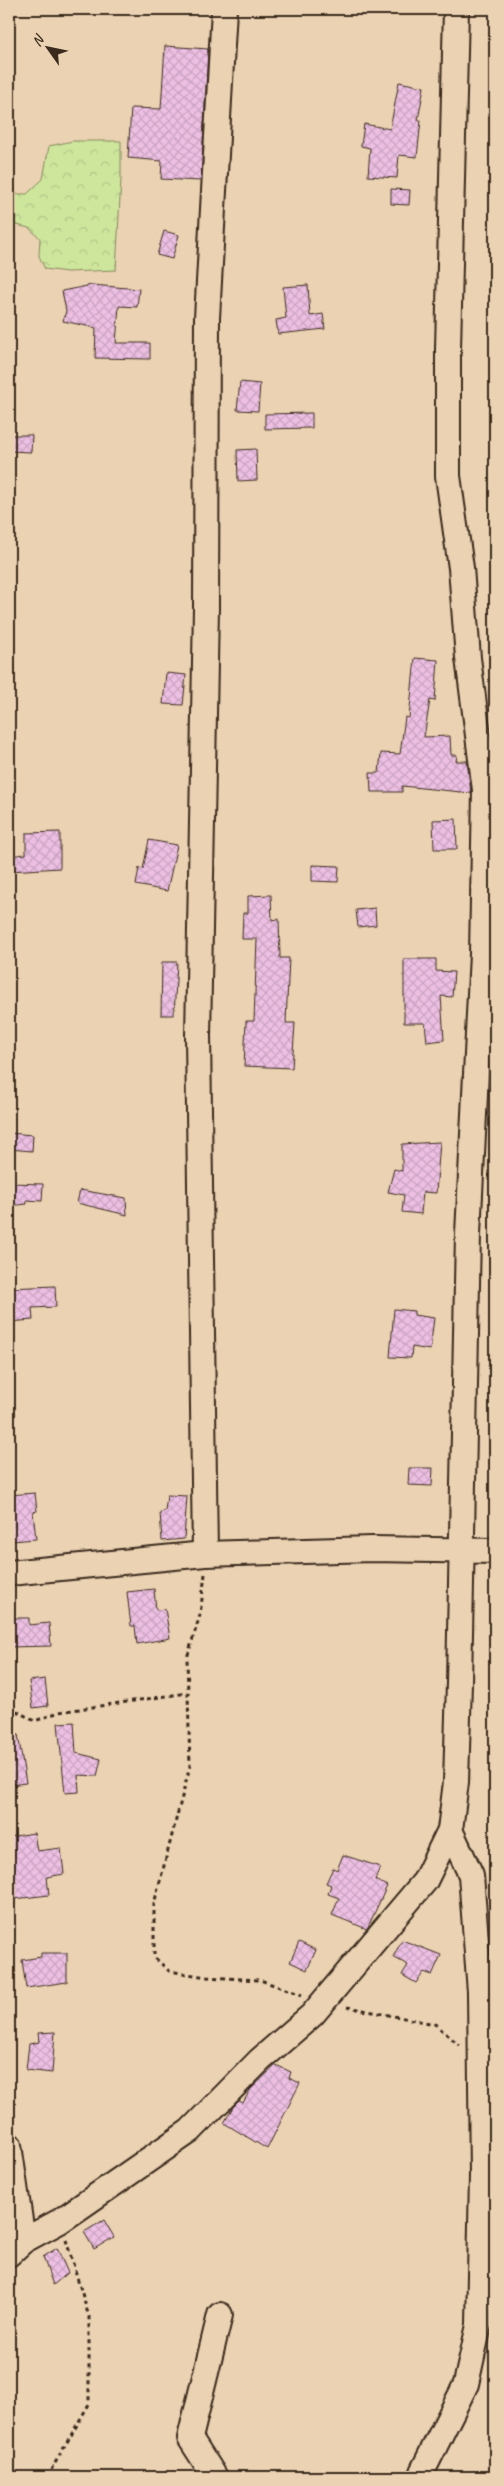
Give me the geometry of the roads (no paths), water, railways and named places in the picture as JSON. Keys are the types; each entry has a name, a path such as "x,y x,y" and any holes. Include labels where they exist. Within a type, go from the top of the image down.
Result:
{"street":[{"path":"205,1554 198,1036 206,608 207,318 224,9"},
{"path":"9,2145 16,2247 60,2221 190,2131 260,2060 312,2015 425,1880 450,1830 456,1782 463,1551 468,1234 482,954 485,790 448,476 448,349 456,9"},
{"path":"9,1573 205,1554 372,1549 495,1551"},
{"path":"422,2477 422,2472 466,2384 479,2325 482,2175 480,1992 471,1875 450,1830"},
{"path":"215,2477 190,2438 220,2315"}]}
